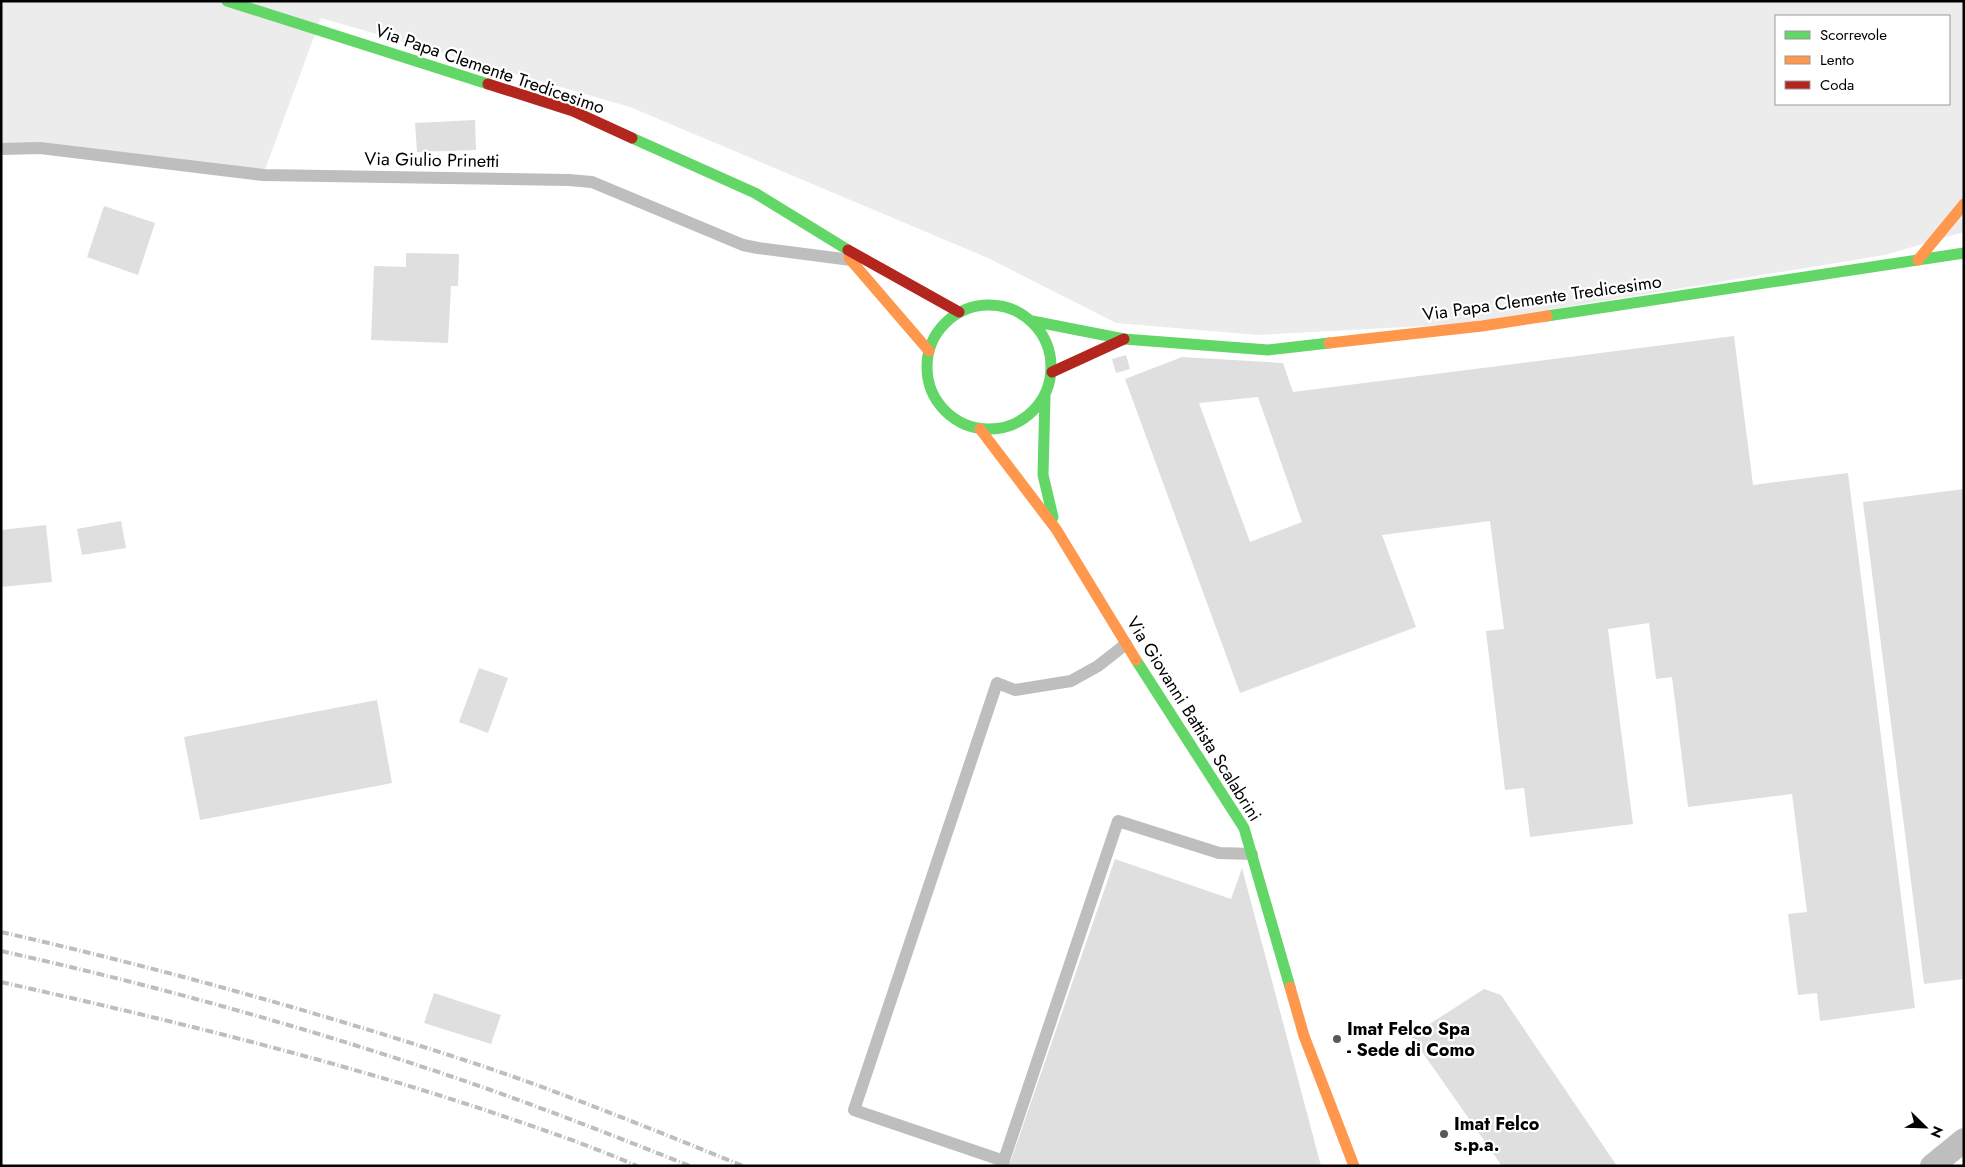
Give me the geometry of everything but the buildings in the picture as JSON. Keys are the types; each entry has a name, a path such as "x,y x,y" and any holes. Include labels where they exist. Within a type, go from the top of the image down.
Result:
{"main road":[{"name":"Via Papa Clemente Tredicesimo","path":"227,1 573,111 755,193 839,245 959,312"},
{"path":"1918,260 1964,204"},
{"name":"Via Papa Clemente Tredicesimo","path":"839,245 929,351"},
{"name":"Via Papa Clemente Tredicesimo","path":"1032,321 1124,339 1268,350 1482,326 1964,253"},
{"path":"981,305 1006,306 1032,321 1048,346 1052,372 1045,395 1033,412 1013,425 1002,429 980,430 959,422 936,400 927,376 929,351 940,328 959,312 981,305"},
{"name":"Via Papa Clemente Tredicesimo","path":"1052,372 1124,339"},
{"name":"Via Giovanni Battista Scalabrini","path":"1045,395 1043,475 1056,529"},
{"name":"Via Giovanni Battista Scalabrini","path":"980,430 1056,529 1126,644 1244,828 1304,1036 1354,1166"}],"street":[{"path":"1932,1166 1964,1140"}],"lane":[{"name":"Via Giulio Prinetti","path":"1,149 40,148 263,176 569,180 592,182 743,244 758,248 851,260"},
{"path":"1126,644 1098,666 1071,681 1015,690 997,683 854,1110 1003,1164 1118,821 1219,853 1252,854"}],"shaded area":[{"path":"1,1 1964,1 1964,232 1885,255 1461,324 1258,335 1116,323 988,258 630,107 321,18 263,175 1,149"}],"railway":[{"path":"1,932 173,974 401,1040 566,1096 743,1166"},
{"path":"1,951 229,1008 341,1041 513,1098 690,1166"},
{"path":"1,982 246,1040 367,1074 488,1111 582,1144 637,1166"}],"traffic: fast":[{"path":"227,1 488,84"},
{"path":"632,138 755,193 848,250"},
{"path":"1547,316 1964,253"},
{"path":"989,305 1013,310 1033,323 1046,343 1051,367 1046,391 1033,411 1013,424 989,429 965,424 945,411 932,391 927,367 932,343 945,323 965,310 989,305"},
{"path":"1032,321 1124,339 1268,350 1329,343"},
{"path":"1045,395 1043,475 1053,517"},
{"path":"1136,660 1244,828 1290,987"}],"traffic: slow":[{"path":"1918,260 1964,204"},
{"path":"849,258 929,351"},
{"path":"1329,343 1482,326 1547,316"},
{"path":"980,429 1056,529 1136,660"},
{"path":"1290,987 1304,1036 1354,1166"}],"traffic: jam":[{"path":"488,84 573,111 632,138"},
{"path":"848,250 959,312"},
{"path":"1052,372 1124,339"}],"place":[{"name":"Imat Felco Spa - Sede di Como","path":"1337,1039"},
{"name":"Imat Felco s.p.a.","path":"1444,1134"}]}
